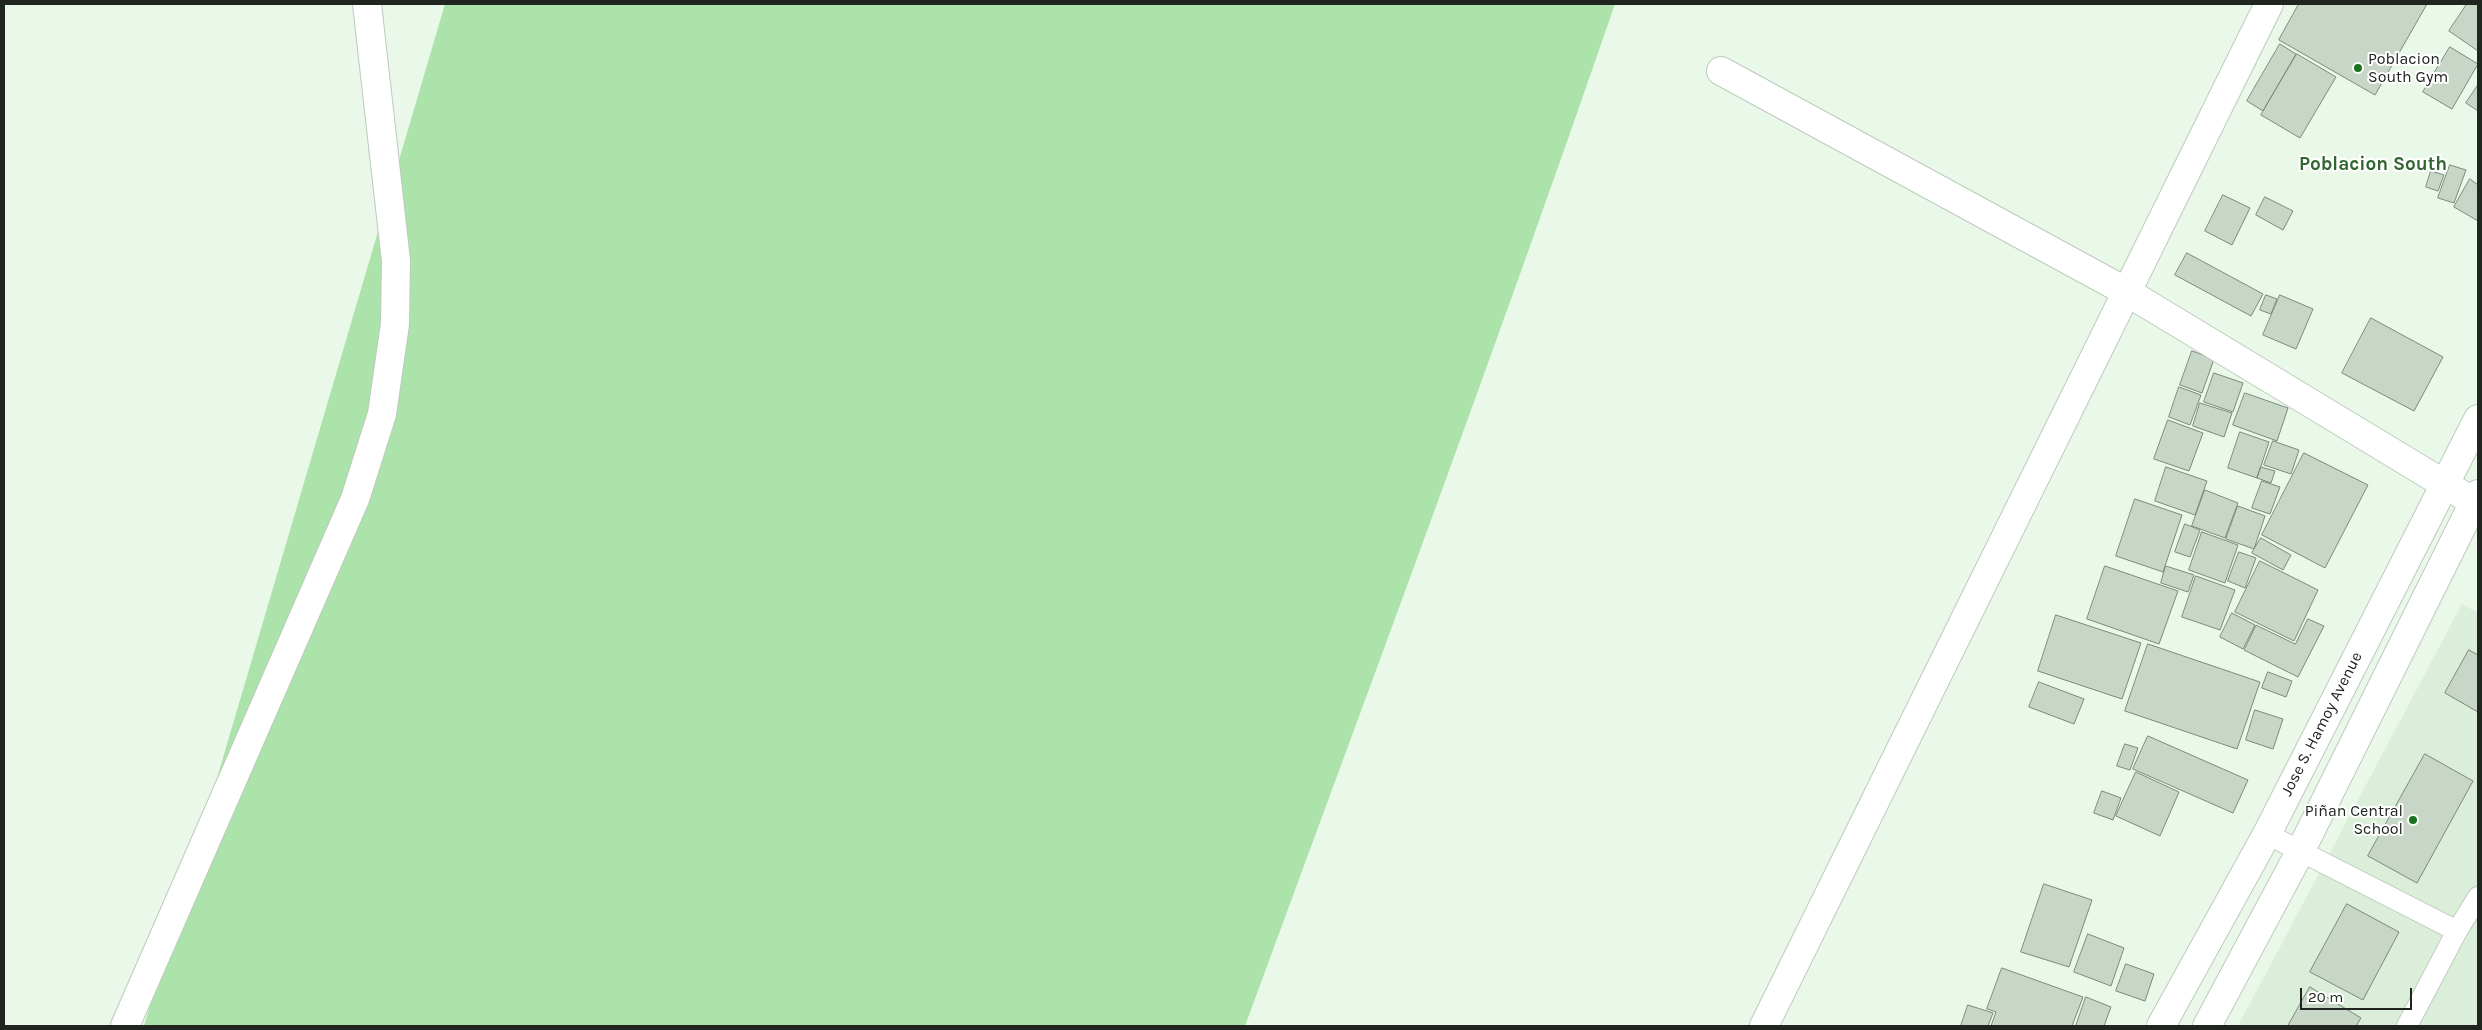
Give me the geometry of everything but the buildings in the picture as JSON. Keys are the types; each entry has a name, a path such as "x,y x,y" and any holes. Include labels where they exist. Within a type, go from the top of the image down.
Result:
{"street":[{"path":"125,1026 355,499 382,414 394,324 396,261 367,4"},
{"path":"1764,1026 2269,4"},
{"path":"1721,71 2127,292 2443,485 2476,498 2301,850 2207,1026"},
{"name":"Jose S. Hamoy Avenue","path":"2161,1026 2267,834 2478,419"}],"lane":[{"path":"2267,834 2457,931"},
{"path":"2407,1026 2457,931 2478,897"}],"shaded area":[{"name":"Piñan Central School","path":"2462,604 2478,613 2478,1026 2238,1026"}],"green space":[{"path":"445,4 1615,4 1479,388 1245,1026 144,1026"}],"place":[{"name":"Poblacion South Gym","path":"2358,68"},
{"name":"Piñan Central School","path":"2413,820"}],"district":[{"name":"Poblacion South","path":"2373,165"}]}
